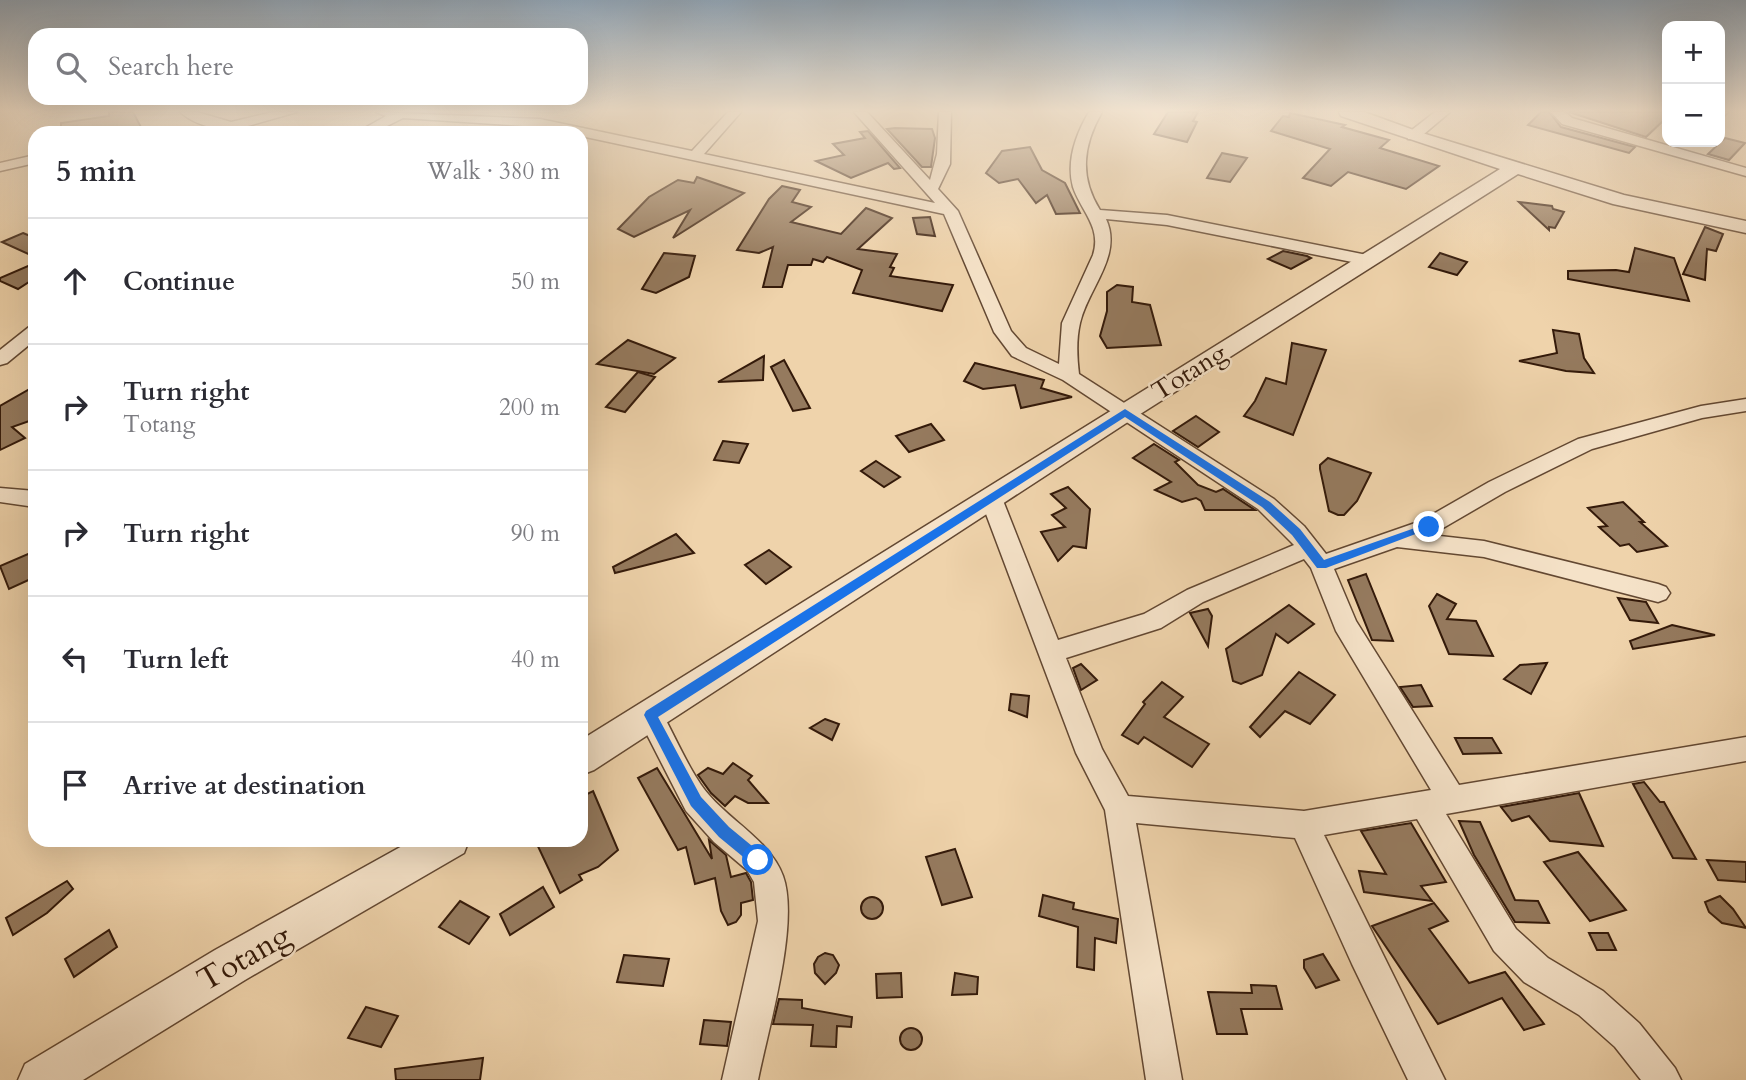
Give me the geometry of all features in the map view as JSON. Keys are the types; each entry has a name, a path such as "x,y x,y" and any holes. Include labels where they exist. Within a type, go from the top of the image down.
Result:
{"street":[{"path":"0,167 20,162"},
{"path":"730,162 950,211"},
{"path":"906,162 950,211 1003,332 1019,352 1070,376 1266,504 1315,557 1345,624 1438,802 1504,940 1536,970 1591,1003 1627,1035 1663,1080"},
{"path":"930,189 939,181 943,162"},
{"path":"1070,376 1066,352 1071,314 1104,245 1098,215 1085,198 1079,162"},
{"path":"1497,162 1620,200 1746,227"},
{"path":"1713,162 1746,172"},
{"name":"Totang","path":"588,755 1125,412 1515,168"},
{"path":"1098,215 1167,220 1367,260"},
{"path":"0,359 28,337"},
{"path":"1051,652 1152,621 1195,596 1315,557 1396,539 1429,527 1497,486 1585,444 1701,412 1746,405"},
{"path":"0,495 28,498"},
{"path":"991,498 1090,753 1119,808 1164,1080"},
{"path":"1396,539 1483,549 1658,593"},
{"path":"650,715 696,802 724,832 758,860 769,878 774,921 740,1080"},
{"path":"1119,808 1304,825 1746,749"},
{"path":"1304,825 1363,953 1427,1080"},
{"name":"Totang","path":"41,1080 230,965 438,847"}],"building":[{"path":"819,162 895,162 900,168 894,169 888,163 851,178"},
{"path":"918,162 932,162 931,167 922,167"},
{"path":"994,162 1038,162 1042,170 1065,183 1080,213 1056,214 1047,195 1036,203 1018,179 999,183 986,173"},
{"path":"1216,162 1244,162 1230,182 1207,178"},
{"path":"1318,162 1427,162 1439,166 1406,189 1348,172 1331,186 1303,178"},
{"path":"697,177 744,193 673,238 690,210 634,237 618,229 649,197 678,180 694,183"},
{"path":"782,186 800,190 792,202 811,207 791,222 841,234 866,208 892,218 858,249 897,254 890,267 894,268 890,276 953,285 942,311 853,293 862,270 827,257 823,262 813,259 811,265 788,265 782,287 763,287 773,247 759,253 737,250 769,199"},
{"path":"1519,202 1552,206 1553,209 1564,212 1555,228 1549,227 1549,230"},
{"path":"930,217 935,236 917,234 913,218"},
{"path":"1705,227 1723,234 1716,251 1707,249 1705,280 1683,274"},
{"path":"23,233 28,235 28,254 2,242"},
{"path":"1635,248 1674,258 1689,301 1568,279 1568,271 1629,272"},
{"path":"1283,251 1311,258 1291,269 1268,259"},
{"path":"664,253 695,256 689,277 656,293 642,289"},
{"path":"1440,253 1467,262 1457,275 1429,267"},
{"path":"28,266 28,283 18,289 0,281 0,278"},
{"path":"1117,285 1133,287 1132,302 1150,305 1161,345 1107,348 1100,336 1107,311 1107,292"},
{"path":"1553,330 1579,334 1584,358 1594,373 1566,371 1519,361 1557,353"},
{"path":"628,340 675,358 654,374 597,364"},
{"path":"1292,343 1326,350 1293,435 1244,416 1266,378 1286,384"},
{"path":"764,356 763,380 718,382"},
{"path":"784,360 810,408 793,411 771,367"},
{"path":"975,363 1044,380 1041,388 1072,397 1021,408 1015,385 983,389 964,381"},
{"path":"638,372 655,377 625,412 606,407"},
{"path":"28,390 28,421 12,427 25,438 0,450 0,406"},
{"path":"1196,416 1219,432 1198,447 1173,431"},
{"path":"931,424 944,440 909,452 896,436"},
{"path":"723,441 748,444 739,463 714,460"},
{"path":"1154,444 1179,460 1175,462 1198,485 1216,492 1223,489 1255,510 1205,510 1201,501 1196,498 1182,502 1155,490 1171,482 1133,458"},
{"path":"1328,458 1371,473 1357,501 1344,515 1329,511 1320,469 1320,465"},
{"path":"876,461 900,477 884,487 861,471"},
{"path":"1068,487 1090,509 1086,548 1073,546 1058,561 1041,532 1065,527 1052,515 1066,508 1051,494"},
{"path":"1623,502 1644,522 1640,522 1667,546 1637,552 1629,544 1620,546 1599,527 1607,526 1588,508"},
{"path":"676,534 694,553 615,573 613,567"},
{"path":"769,550 791,567 766,584 745,565"},
{"path":"28,554 28,580 9,589 0,566"},
{"path":"1366,574 1393,641 1372,640 1348,580"},
{"path":"1437,594 1456,604 1447,619 1476,621 1493,656 1449,654 1429,606"},
{"path":"1618,598 1646,602 1658,623 1630,620"},
{"path":"1289,605 1314,624 1288,643 1276,634 1262,675 1241,684 1233,681 1226,649"},
{"path":"1208,609 1212,616 1208,646 1190,613"},
{"path":"1672,625 1715,635 1633,649 1630,641"},
{"path":"1547,663 1531,694 1504,679 1520,665"},
{"path":"1081,664 1097,680 1081,690 1073,668"},
{"path":"1299,672 1335,695 1310,724 1285,711 1260,737 1250,727"},
{"path":"1162,682 1183,697 1164,717 1209,744 1192,767 1144,737 1138,744 1122,735 1145,704 1143,702"},
{"path":"1421,685 1432,706 1413,707 1400,687"},
{"path":"1011,694 1029,696 1027,717 1009,710"},
{"path":"825,719 839,724 832,740 810,728"},
{"path":"1455,738 1492,738 1501,753 1463,754"},
{"path":"733,763 752,776 748,780 768,803 748,803 735,796 725,806 698,775 708,768 723,774"},
{"path":"657,768 712,859 709,840 726,855 731,877 746,873 751,882 753,900 741,903 741,915 736,922 728,925 721,911 715,878 695,884 686,847 678,850 638,778"},
{"path":"1644,782 1660,802 1664,802 1696,859 1673,858 1633,784"},
{"path":"593,791 618,850 598,867 579,875 582,880 560,893 538,847 588,847 588,794"},
{"path":"1579,793 1603,846 1550,841 1529,816 1512,821 1501,807"},
{"path":"1459,821 1480,822 1515,900 1538,901 1549,923 1515,922 1474,855"},
{"path":"1411,823 1446,882 1421,886 1432,901 1364,892 1359,871 1386,874 1361,831"},
{"path":"955,849 972,897 942,905 926,857"},
{"path":"1578,852 1626,910 1590,921 1544,862"},
{"path":"1707,860 1746,862 1746,882 1718,880"},
{"path":"67,881 73,889 47,913 13,935 6,918"},
{"path":"543,887 554,907 510,935 500,914"},
{"path":"1043,895 1074,903 1073,909 1118,919 1116,943 1095,938 1094,970 1077,967 1078,927 1039,916"},
{"path":"1720,896 1746,928 1722,923 1709,912 1705,902"},
{"path":"872,897 880,900 883,908 880,916 872,919 864,916 861,908 864,900"},
{"path":"460,901 489,917 469,944 439,927"},
{"path":"1434,903 1448,921 1429,929 1469,983 1505,972 1544,1024 1524,1030 1502,998 1438,1024 1372,926"},
{"path":"109,930 117,947 74,977 65,959"},
{"path":"1589,933 1608,933 1616,950 1597,950"},
{"path":"825,953 833,955 839,965 836,973 825,984 815,973 814,964 818,957"},
{"path":"1323,954 1339,980 1316,988 1304,968 1304,960"},
{"path":"624,955 669,959 663,986 617,982"},
{"path":"901,973 902,997 877,998 876,974"},
{"path":"955,973 978,977 977,994 952,995"},
{"path":"1251,985 1276,986 1282,1009 1241,1009 1247,1034 1217,1034 1208,992 1252,993"},
{"path":"779,999 802,1000 802,1008 852,1017 851,1027 837,1026 836,1047 811,1046 813,1025 773,1024"},
{"path":"366,1007 398,1016 381,1047 348,1038"},
{"path":"704,1020 731,1022 727,1046 700,1044"},
{"path":"911,1028 919,1031 922,1039 919,1047 911,1050 903,1047 900,1039 903,1031"},
{"path":"483,1058 480,1080 396,1080 395,1069"}],"route":[{"path":"758,860 724,832 696,802 650,715 1125,412 1266,504 1296,532 1321,565 1429,527"}]}
